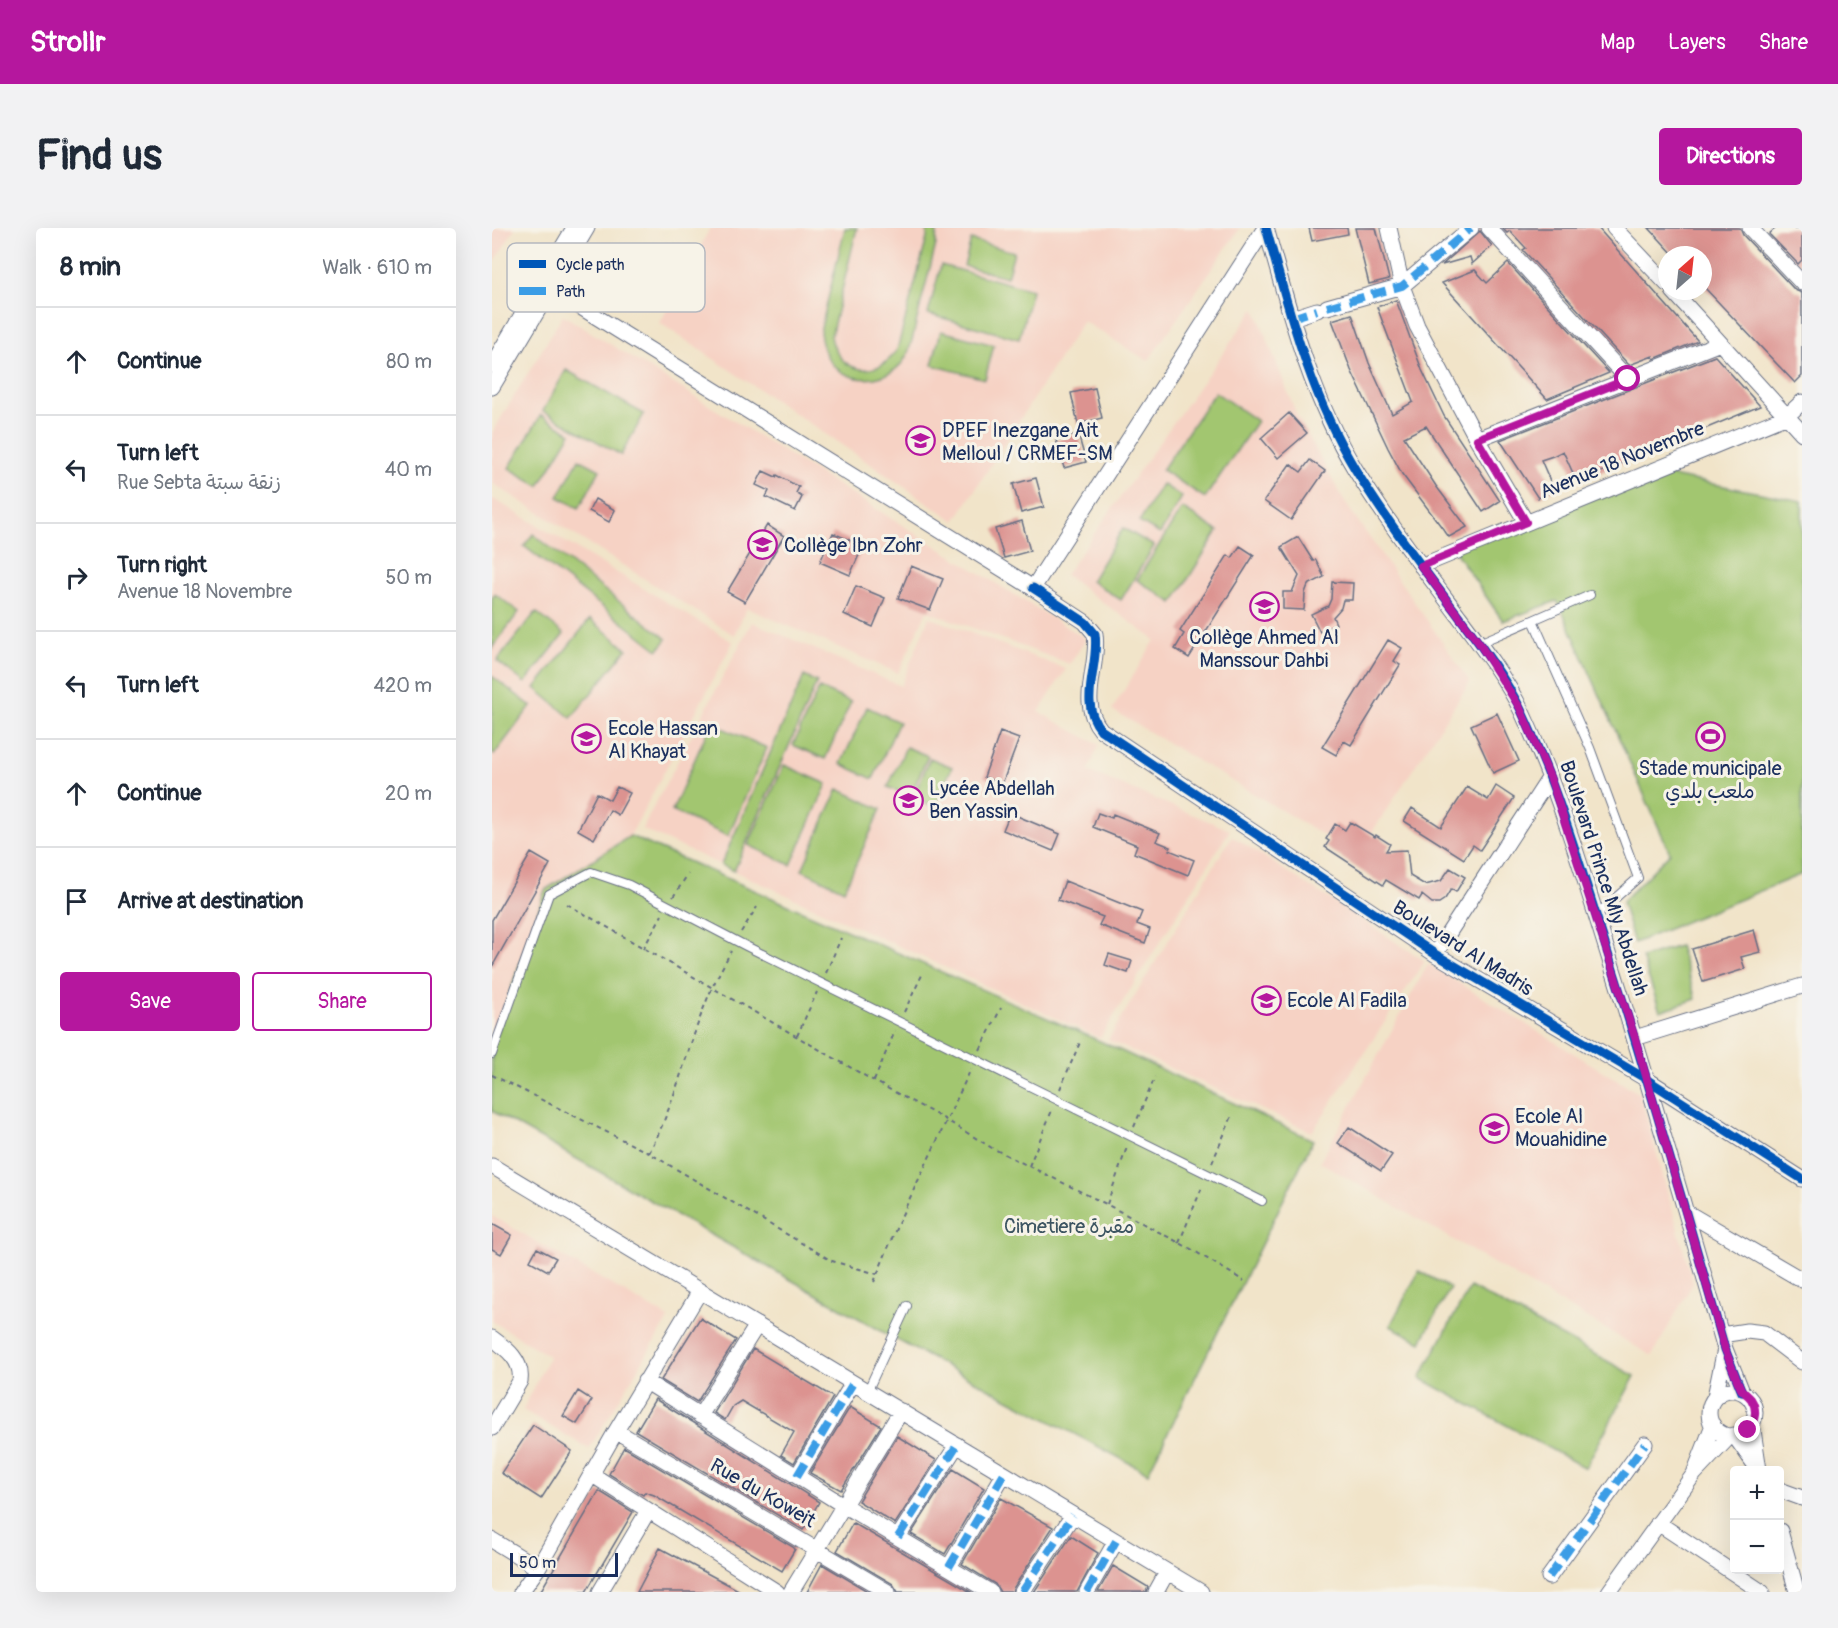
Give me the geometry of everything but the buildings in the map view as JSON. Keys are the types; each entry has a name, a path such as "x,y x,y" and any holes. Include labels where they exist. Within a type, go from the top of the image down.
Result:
{"street":[{"path":"565,243 574,228"},
{"path":"578,243 587,228"},
{"path":"589,312 1033,588 1266,228"},
{"name":"Boulevard Prince Mly Abdellah","path":"1266,228 1292,318 1320,400 1354,467 1421,566 1479,643 1520,708 1550,777 1635,1038 1723,1342 1743,1392"},
{"path":"1389,228 1402,286 1417,326 1477,439 1526,522"},
{"path":"1292,318 1402,286 1471,228"},
{"path":"1489,228 1628,379"},
{"path":"1614,228 1658,274"},
{"path":"1750,228 1802,282"},
{"path":"1681,300 1802,433"},
{"path":"492,365 524,312"},
{"path":"492,387 536,312"},
{"path":"1477,439 1720,343"},
{"name":"Avenue 18 Novembre","path":"1421,566 1786,416 1802,402"},
{"name":"Boulevard Al Madris","path":"1033,588 1085,622 1095,634 1096,652 1089,708 1095,723 1112,738 1435,954 1646,1079 1802,1179"},
{"path":"1435,954 1550,777"},
{"path":"1635,1038 1802,987"},
{"path":"492,1166 1201,1592"},
{"path":"1686,1212 1802,1280"},
{"path":"521,1592 538,1568 616,1431 700,1291"},
{"path":"700,1416 757,1325"},
{"path":"1723,1342 1748,1331 1764,1333 1802,1362"},
{"path":"492,1338 512,1354 521,1376 492,1428"},
{"name":"Boulevard Prince Mly Abdellah","path":"1715,1397 1723,1342"},
{"path":"645,1382 843,1505 990,1592"},
{"path":"797,1476 853,1383"},
{"path":"1752,1424 1741,1434 1732,1436 1724,1434 1713,1425 1709,1416 1710,1406 1715,1397 1723,1391 1733,1389 1743,1392 1750,1398 1754,1406 1755,1415 1752,1424 1758,1466"},
{"path":"791,1592 901,1412"},
{"path":"1694,1474 1713,1425"},
{"name":"Rue du Koweit","path":"616,1431 888,1592"},
{"path":"1732,1436 1756,1466"},
{"path":"1609,1592 1694,1474 1732,1436"},
{"path":"1549,1577 1645,1444"},
{"path":"898,1537 957,1446"},
{"path":"591,1474 777,1592"},
{"path":"949,1567 1004,1474"},
{"path":"1784,1492 1802,1498"},
{"path":"600,1592 648,1511"},
{"path":"1022,1592 1073,1515"},
{"path":"1658,1523 1762,1592"},
{"path":"492,1540 538,1568"},
{"path":"1087,1592 1116,1541"},
{"path":"1784,1544 1798,1588"},
{"path":"1156,1592 1167,1572"}],"lane":[{"path":"1479,643 1590,595"},
{"path":"1533,620 1590,748 1638,878 1596,915"},
{"path":"492,1054 549,894 591,872 629,885 736,941 1262,1201"},
{"path":"867,1392 907,1306"}],"path":[{"path":"567,904 992,1148 1106,1204 1191,1249 1244,1281"},
{"path":"649,1153 675,1096 712,988 736,941 757,907"},
{"path":"873,1282 900,1219 1001,1008"},
{"path":"492,1075 649,1153 832,1261 877,1274"}],"shaded area":[{"path":"492,228 515,228 492,266"},
{"name":"DPEF Inezgane Ait Melloul / CRMEF-SM","path":"710,228 1240,228 1148,361 1083,321 955,521 660,323 666,312 705,312 705,243 702,243"},
{"name":"Collège Ahmed Al Manssour Dahbi","path":"1255,308 1296,413 1344,501 1470,682 1357,855 1112,710 1155,640 1065,575"},
{"name":"Collège Ibn Zohr","path":"563,315 1086,639 1070,664 927,611 898,673 747,608 734,635 492,483 492,433"},
{"name":"Ecole Hassan Al Khayat","path":"492,498 733,642 630,836 545,890 492,1043"},
{"name":"Lycée Abdellah Ben Yassin","path":"929,617 1066,669 1039,712 1099,745 1088,771 1230,830 1100,1038 642,829 752,622 901,686"},
{"name":"Ecole Al Fadila","path":"1232,836 1425,961 1312,1132 1108,1040"},
{"name":"Ecole Al Mouahidine","path":"1428,964 1640,1094 1693,1283 1652,1356 1320,1162"},
{"path":"492,1216 669,1318 589,1449 523,1410 549,1356 492,1321"}],"green space":[{"path":"845,228 857,228 831,336 841,358 849,365 869,369 889,360 897,350 927,238 927,228 937,228 936,244 907,355 897,368 873,378 856,378 836,368 828,358 821,339 820,332"},
{"path":"971,240 1014,252 1007,277 964,266"},
{"path":"941,265 1032,290 1019,339 928,314"},
{"path":"941,331 994,345 985,379 932,365"},
{"path":"566,370 644,414 621,455 543,411"},
{"path":"1215,392 1257,421 1205,498 1162,470"},
{"path":"541,415 571,433 539,486 509,468"},
{"path":"579,459 600,470 579,508 558,497"},
{"name":"Stade municipale ملعب بلدي","path":"1645,471 1802,501 1802,874 1634,943 1622,902 1670,853 1561,608 1557,601 1503,621 1454,550"},
{"path":"1162,484 1182,497 1160,534 1139,522"},
{"path":"1182,508 1218,531 1173,603 1137,580"},
{"path":"1123,528 1154,546 1121,600 1091,581"},
{"path":"533,534 667,639 658,650 524,546"},
{"path":"495,594 519,612 492,648 492,598"},
{"path":"536,612 564,634 525,683 497,661"},
{"path":"590,619 627,649 571,718 535,688"},
{"path":"492,676 531,706 494,755 492,753"},
{"path":"804,676 817,682 734,871 721,865"},
{"path":"819,688 851,702 825,759 793,745"},
{"path":"867,707 899,722 873,779 841,764"},
{"path":"711,723 767,748 728,836 672,811"},
{"path":"906,747 928,756 910,796 888,787"},
{"path":"930,758 952,767 935,807 913,797"},
{"path":"784,765 827,784 791,865 748,845"},
{"path":"838,789 881,809 844,890 802,870"},
{"name":"Cimetiere مقبرة","path":"630,836 1102,1042 1313,1140 1148,1473 899,1341 492,1111 492,1043 545,890"},
{"path":"1679,946 1696,999 1660,1011 1642,958"},
{"path":"1419,1271 1450,1288 1421,1342 1390,1326"},
{"path":"1470,1287 1635,1376 1585,1468 1420,1378"}],"marked path":[{"path":"1327,307 1402,286 1471,228"},
{"path":"1292,318 1317,310"},
{"path":"797,1476 853,1383"},
{"path":"1549,1577 1645,1444"},
{"path":"898,1537 957,1445"},
{"path":"949,1567 1004,1474"},
{"path":"1022,1592 1073,1515"},
{"path":"1087,1592 1116,1541"}],"cycle path":[{"path":"1266,228 1302,352 1339,441 1392,525 1501,675 1522,712 1548,772 1655,1105 1725,1349 1742,1392"},
{"path":"1033,588 1085,622 1095,634 1096,646 1090,696 1094,719 1101,730 1435,954 1646,1079 1802,1179"}],"place":[{"name":"DPEF Inezgane Ait Melloul / CRMEF-SM","path":"921,441"},
{"name":"Collège Ibn Zohr","path":"763,545"},
{"name":"Collège Ahmed Al Manssour Dahbi","path":"1264,607"},
{"name":"Stade municipale ملعب بلدي","path":"1710,737"},
{"name":"Ecole Hassan Al Khayat","path":"587,739"},
{"name":"Lycée Abdellah Ben Yassin","path":"908,800"},
{"name":"Ecole Al Fadila","path":"1266,1000"},
{"name":"Ecole Al Mouahidine","path":"1494,1128"}],"route":[{"path":"1628,379 1477,439 1526,522 1421,566 1479,643 1520,708 1550,777 1635,1038 1725,1349 1743,1392 1754,1406 1755,1415 1748,1430"}]}
